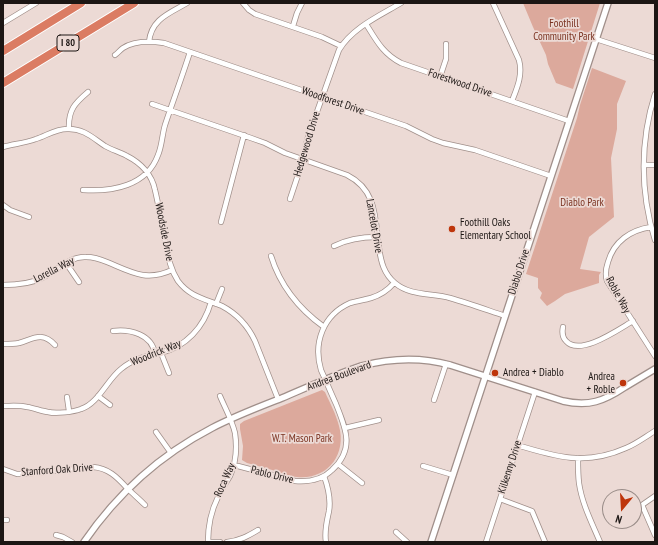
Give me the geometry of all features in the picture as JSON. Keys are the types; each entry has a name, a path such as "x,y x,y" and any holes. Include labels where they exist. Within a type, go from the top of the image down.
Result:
{"highway":[{"name":"I 80","path":"3,51 81,3"},
{"name":"I 80","path":"3,82 134,3"}],"street":[{"path":"3,23 36,3"},
{"path":"149,42 150,33 157,22 187,3"},
{"path":"243,3 255,14 293,26 341,46"},
{"path":"293,26 302,3"},
{"name":"Hedgewood Drive","path":"290,199 308,137 341,46 353,33 401,3"},
{"path":"492,3 521,67 520,76 512,101"},
{"name":"Diablo Drive","path":"431,542 608,3"},
{"name":"Forestwood Drive","path":"366,24 380,46 389,56 401,63 569,121"},
{"path":"596,39 655,58"},
{"name":"Woodforest Drive","path":"115,55 122,48 142,42 164,44 406,126 443,143 475,150 551,176"},
{"path":"440,77 446,58 446,44"},
{"path":"83,190 102,191 120,188 137,181 147,173 158,157 170,110 190,52"},
{"path":"69,129 69,119 76,102 88,92"},
{"path":"655,94 646,131 644,165 645,195 655,240"},
{"name":"Lancelot Drive","path":"152,104 244,135 285,153 347,175 360,183 369,195 372,202 380,258 383,268 394,283 408,291 449,298 505,316"},
{"path":"3,147 34,140 58,130 80,130 90,135 103,145 134,159 147,173"},
{"path":"221,222 244,135"},
{"path":"644,165 655,165"},
{"name":"Woodside Drive","path":"147,173 152,180 156,191 169,263 179,283 190,293 223,307 234,314 244,324 255,341 278,399"},
{"path":"3,205 16,213 29,217"},
{"name":"Roble Way","path":"651,227 637,230 625,237 615,246 607,265 606,279 655,356"},
{"path":"334,246 354,239 377,237"},
{"name":"Lorella Way","path":"3,285 36,281 75,258 86,256 97,258 142,276 162,275 172,270"},
{"path":"272,256 284,285 292,296 307,313 324,327"},
{"path":"66,263 79,282"},
{"name":"Pablo Drive","path":"234,465 302,482 324,476 338,464 346,447 345,428 321,370 318,356 319,341 324,327 343,307 356,301 373,298 384,292 394,283"},
{"name":"Woodrick Way","path":"3,406 25,406 49,413 81,409 87,406 98,396 121,368 134,360 161,353 176,347 194,334 203,322 222,288"},
{"path":"563,327 562,336 566,341 571,345 581,345 602,339 633,321"},
{"path":"113,331 130,331 145,337 152,344 155,354"},
{"path":"3,344 18,343 34,337 41,337 50,340 55,345"},
{"path":"161,353 169,373"},
{"name":"Andrea Boulevard","path":"84,542 106,512 128,489 144,474 192,439 230,419 356,368 382,361 399,359 432,361 446,364 570,403 583,404 599,401 611,396 655,369"},
{"path":"434,400 446,364"},
{"name":"Kilkenny Drive","path":"486,542 535,392"},
{"path":"98,396 110,405"},
{"name":"Roca Way","path":"208,542 208,528 214,506 218,495 230,476 235,458 235,433 220,396"},
{"path":"68,397 69,411"},
{"path":"345,428 379,420"},
{"path":"156,432 171,453"},
{"path":"517,445 555,456 578,458 599,457 633,445 655,432"},
{"path":"578,458 581,494 600,542"},
{"path":"338,464 362,483"},
{"path":"423,466 453,476"},
{"name":"Stanford Oak Drive","path":"3,469 17,474 24,474 93,467 100,468 112,473 145,505"},
{"path":"324,476 328,490 329,504 325,532 326,542"},
{"path":"655,496 642,505 655,536"},
{"path":"500,499 532,511 544,542"},
{"path":"227,542 240,540 258,530"},
{"path":"396,532 407,542"},
{"path":"56,535 72,542"},
{"path":"208,542 220,542"}],"green space":[{"name":"Foothill Community Park","path":"523,3 600,3 573,89 556,83 546,55"},
{"name":"Diablo Park","path":"592,68 626,81 617,104 617,129 611,158 614,217 589,237 580,269 601,272 599,275 599,283 565,294 547,306 540,298 542,293 538,288 538,278 526,274"},
{"name":"W.T. Mason Park","path":"322,390 325,392 335,413 341,437 337,456 326,470 308,477 295,477 247,463 242,460 243,446 240,424 244,421"}],"place":[{"name":"Foothill Oaks Elementary School","path":"452,229"},
{"name":"Andrea + Diablo","path":"495,373"},
{"name":"Andrea + Roble","path":"623,383"}]}
